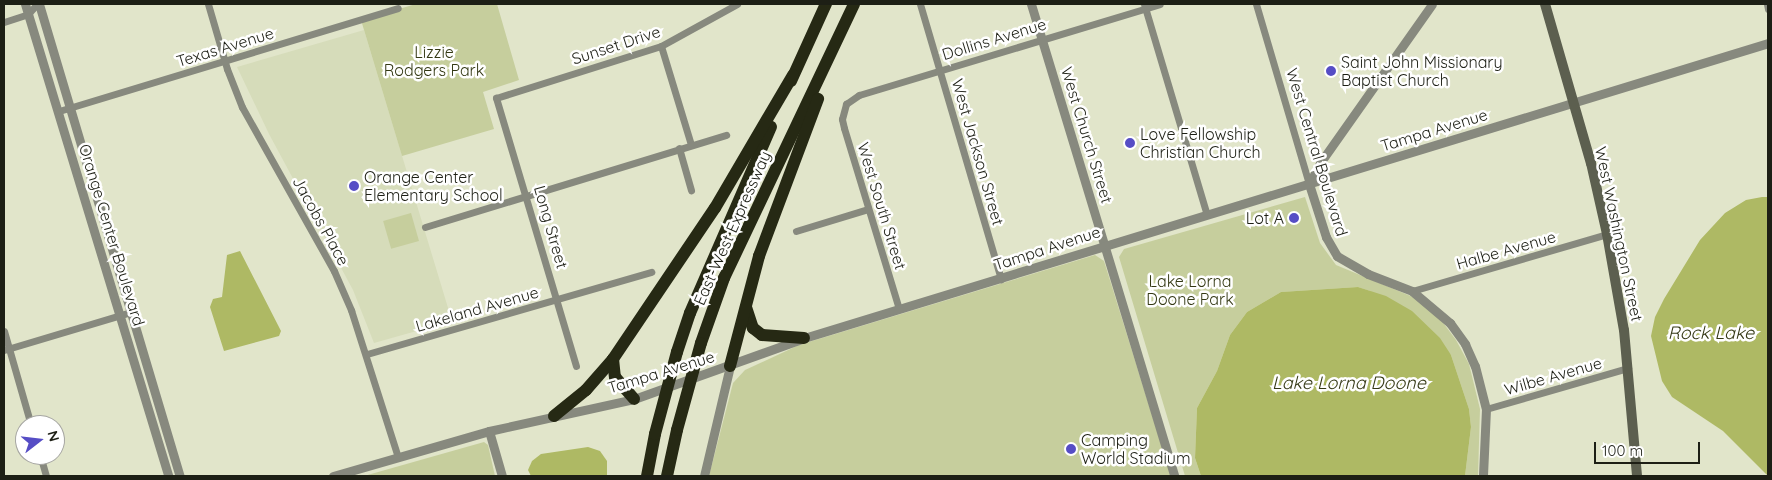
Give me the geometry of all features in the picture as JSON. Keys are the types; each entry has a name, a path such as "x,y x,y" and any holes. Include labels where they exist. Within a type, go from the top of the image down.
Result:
{"highway":[{"name":"East-West Expressway","path":"647,476 655,434 690,313 793,75 826,4"},
{"name":"East-West Expressway","path":"667,476 677,430 701,342 724,278 826,68 854,4"},
{"path":"730,366 775,209 822,90 826,68"},
{"path":"554,416 586,390 613,360 715,208 793,75"},
{"path":"746,307 753,328 762,335 804,338"},
{"path":"613,360 615,377 634,399"}],"main road":[{"name":"West Washington Street","path":"1545,4 1575,103 1607,234 1628,368 1637,476"}],"street":[{"name":"Orange Center Boulevard","path":"25,4 59,111 168,476"},
{"name":"Orange Center Boulevard","path":"38,4 71,108 180,476"},
{"path":"4,22 28,14 38,4"},
{"name":"Jacobs Place","path":"208,4 225,61 242,107 334,271 367,354 398,457"},
{"name":"Sunset Drive","path":"496,98 661,46 737,4"},
{"name":"West Jackson Street","path":"920,4 1001,278"},
{"name":"West Church Street","path":"1031,4 1174,476"},
{"name":"Dollins Avenue","path":"843,111 859,95 1145,6 1160,4"},
{"name":"West Central Boulevard","path":"1256,4 1326,237 1337,256 1361,270 1412,291 1450,323 1465,344 1475,366 1486,409 1483,476"},
{"path":"1309,184 1320,163 1432,4"},
{"path":"1767,4 1768,9"},
{"name":"Texas Avenue","path":"59,111 225,61 396,6"},
{"path":"1145,6 1207,215"},
{"name":"Tampa Avenue","path":"333,476 489,431 634,399 804,338 1768,43"},
{"path":"661,46 691,145"},
{"name":"Long Street","path":"496,98 576,366"},
{"name":"West South Street","path":"843,111 844,128 899,309"},
{"path":"425,226 726,135"},
{"path":"679,148 691,190"},
{"path":"796,231 868,209"},
{"name":"Halbe Avenue","path":"1412,291 1607,234"},
{"name":"Lakeland Avenue","path":"367,354 651,272"},
{"path":"6,350 131,312"},
{"path":"4,331 6,350 28,415"},
{"path":"704,476 730,366"},
{"name":"Wilbe Avenue","path":"1486,409 1628,368"},
{"path":"147,404 158,400"},
{"path":"489,431 502,476"}],"shaded area":[{"name":"Orange Center Elementary School","path":"364,30 452,321 374,343 353,290 269,134 237,67"}],"green space":[{"name":"Lizzie Rodgers Park","path":"416,4 497,4 519,80 483,92 494,129 402,156 361,20"},
{"name":"Lake Lorna Doone Park","path":"1305,197 1320,243 1336,265 1413,297 1438,316 1456,340 1469,364 1480,409 1478,476 1465,476 1471,427 1469,409 1451,355 1370,291 1358,287 1281,292 1247,312 1230,335 1217,371 1197,408 1195,458 1201,476 1185,476 1119,257 1124,249"},
{"path":"411,213 419,241 391,249 383,221"},
{"path":"1095,255 1104,261 1171,476 709,476 733,383 745,370 799,345"},
{"path":"484,442 488,445 495,476 364,476"}],"water":[{"name":"Rock Lake","path":"1768,197 1768,476 1723,431 1672,397 1662,381 1651,336 1655,317 1664,299 1700,240 1725,213 1746,200"},
{"path":"240,251 281,331 279,336 224,351 210,307 213,299 222,297 227,255"},
{"name":"Lake Lorna Doone","path":"1358,287 1386,296 1412,311 1440,338 1451,355 1469,409 1471,427 1465,476 1201,476 1195,458 1197,408 1217,371 1230,335 1247,312 1281,292"},
{"path":"588,447 600,451 607,461 607,476 531,476 528,470 532,461 541,454"}],"place":[{"name":"Saint John Missionary Baptist Church","path":"1331,71"},
{"name":"Love Fellowship Christian Church","path":"1130,143"},
{"name":"Orange Center Elementary School","path":"354,186"},
{"name":"Lot A","path":"1294,218"},
{"name":"Camping World Stadium","path":"1071,449"}]}
